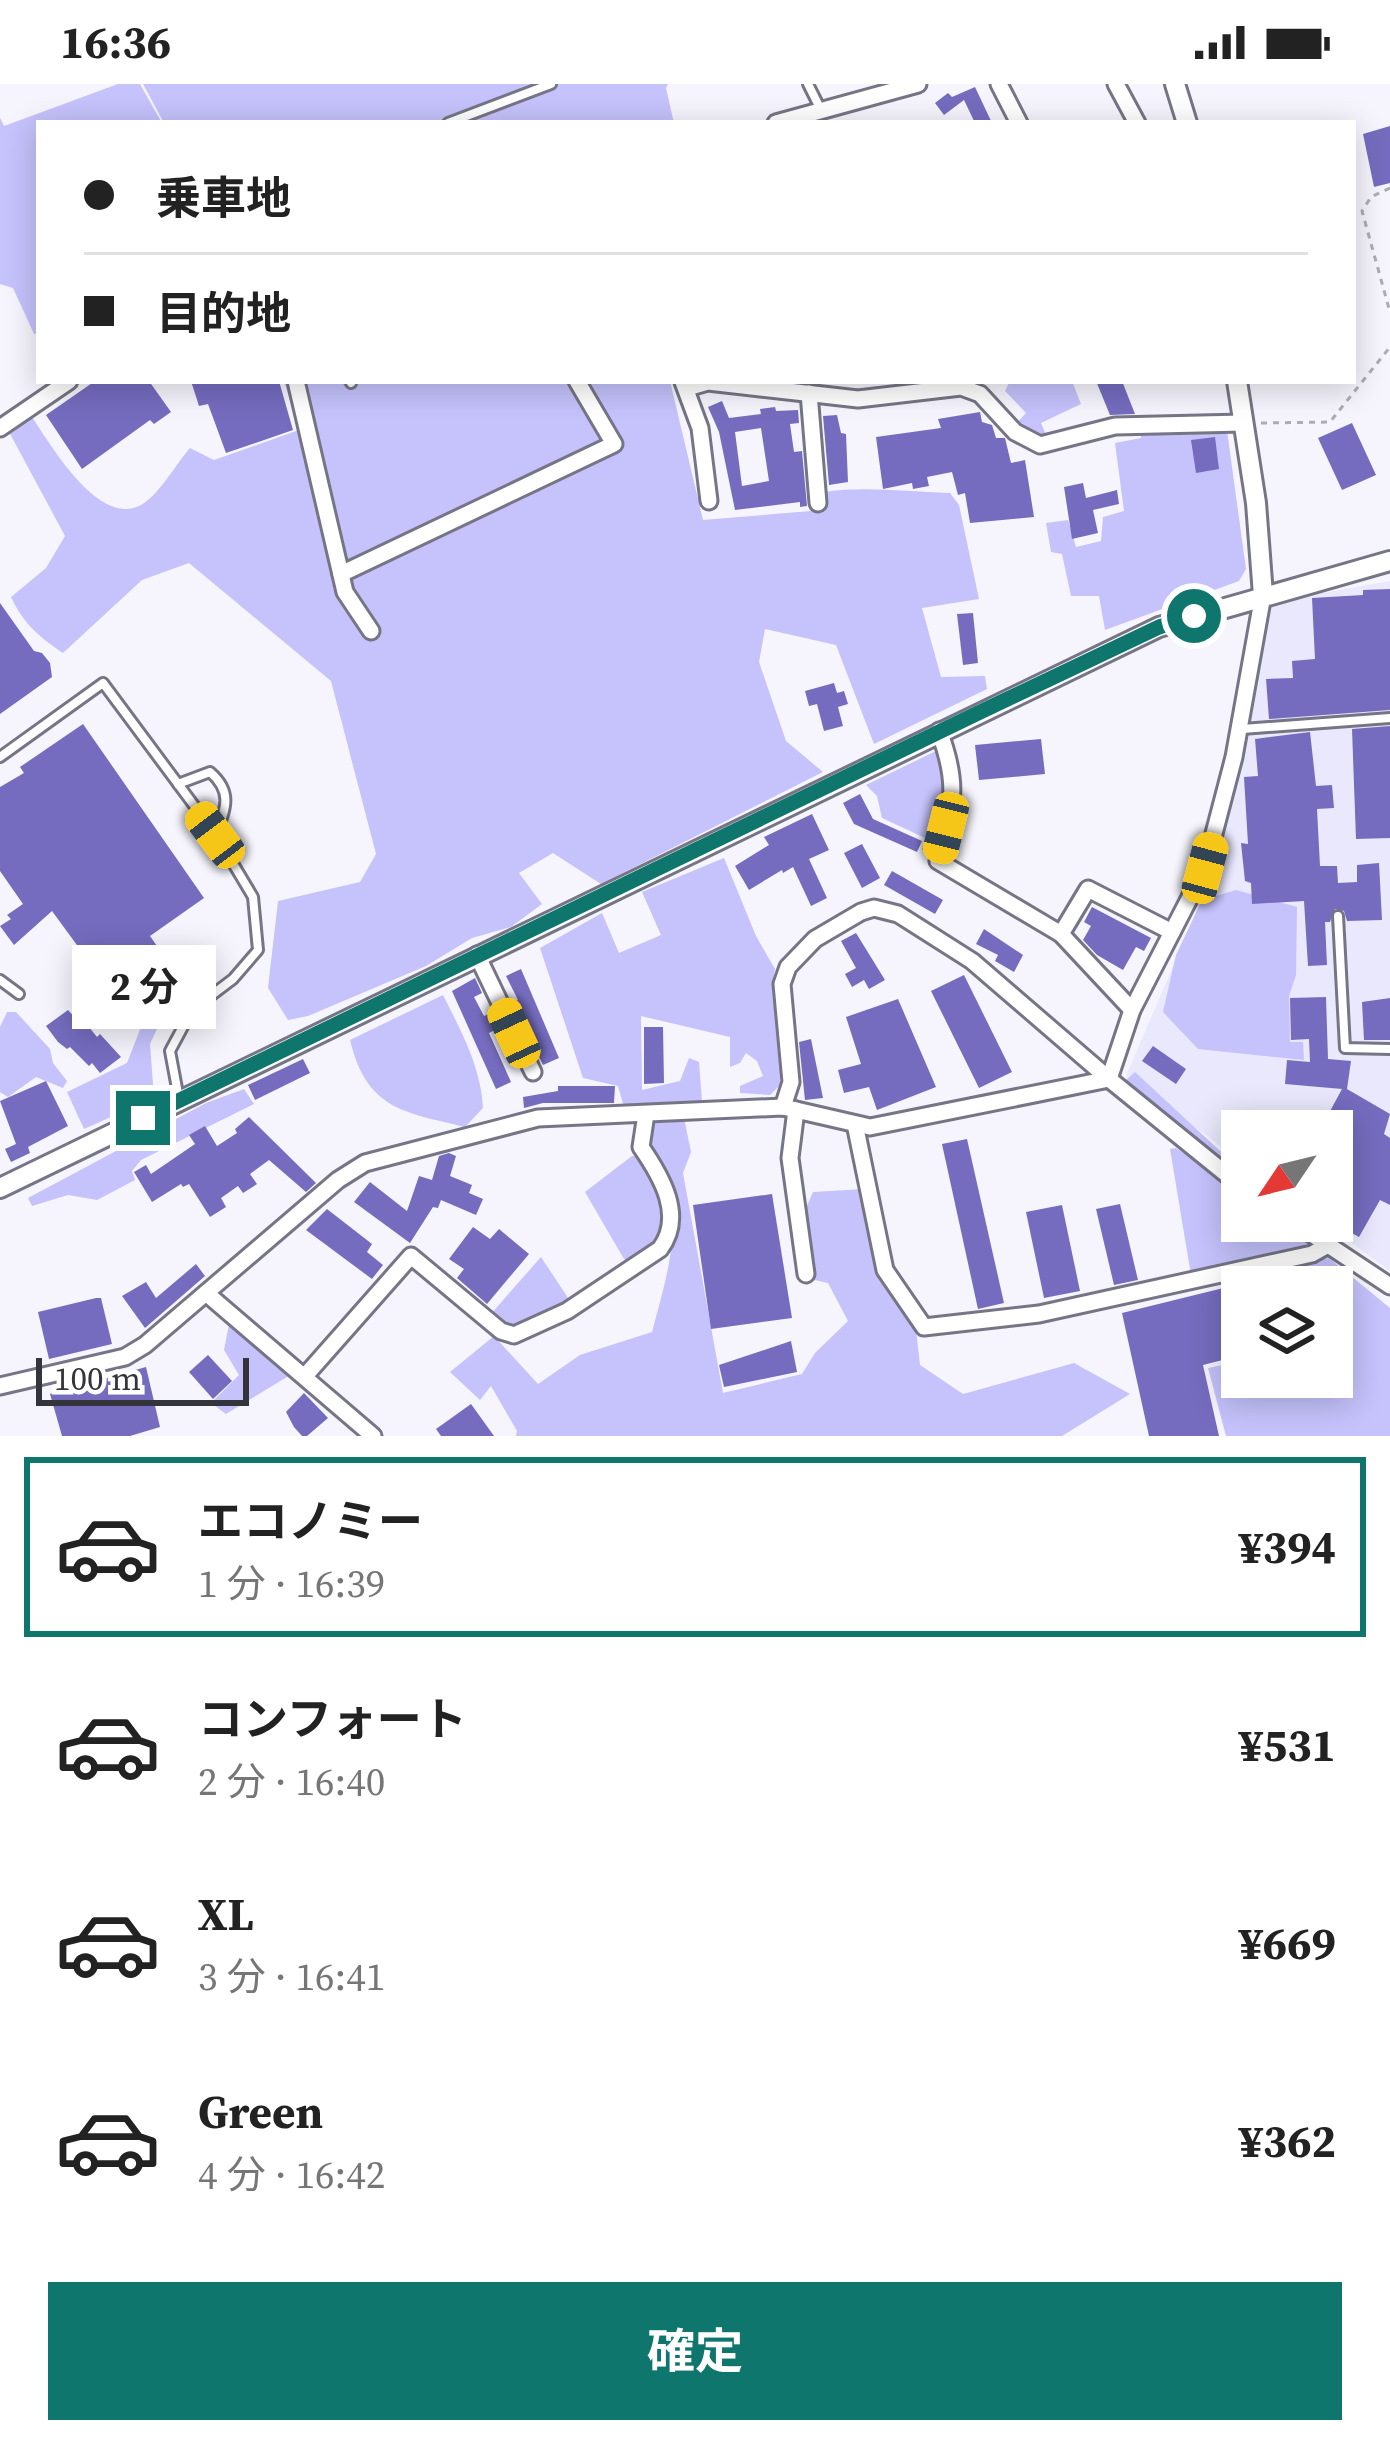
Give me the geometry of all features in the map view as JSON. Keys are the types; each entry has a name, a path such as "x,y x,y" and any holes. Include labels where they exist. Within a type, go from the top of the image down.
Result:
{"street":[{"path":"812,115 917,84"},
{"path":"999,84 1017,120"},
{"path":"1116,84 1135,120"},
{"path":"1175,84 1186,120"},
{"path":"0,428 65,384"},
{"path":"297,384 340,574 370,631"},
{"path":"340,574 614,444 579,384"},
{"path":"684,384 700,428 709,501"},
{"path":"725,384 858,399 961,387 973,392 1015,432 1040,445 1115,426 1243,423"},
{"path":"973,392 985,384"},
{"path":"1109,1079 1132,1010 1205,868 1240,729 1263,595 1256,503 1237,384"},
{"path":"809,394 818,503"},
{"path":"0,1187 1159,627 1390,561"},
{"path":"940,731 953,767 954,796 938,861 1061,934 1132,1010"},
{"path":"1061,934 1088,889 1172,932"},
{"path":"806,1274 790,1158 791,1082 782,984 788,967 815,939 874,908 898,914 972,961 1221,1173"},
{"path":"477,955 533,1072"},
{"path":"0,1386 124,1357 146,1345 338,1180 365,1163 538,1118 789,1109 870,1127 1109,1079"},
{"path":"305,1376 411,1256 514,1335 567,1311 660,1249 669,1237 668,1187 641,1147 646,1114"},
{"path":"855,1124 885,1270 924,1328 1039,1314 1312,1254 1328,1245"},
{"path":"1324,1242 1390,1286"},
{"path":"206,1293 374,1436"}],"lane":[{"path":"456,120 551,84"},
{"path":"808,84 812,115"},
{"path":"0,757 103,683 215,835 253,897 258,950 233,980 191,1010 170,1051 179,1100"},
{"path":"1240,729 1390,718"},
{"path":"178,784 210,772 224,784 228,804 215,835"},
{"path":"1338,916 1345,1048 1390,1049"},
{"path":"0,980 19,994"}],"path":[{"path":"1390,188 1371,196 1362,211 1390,312"},
{"path":"1243,423 1330,422 1390,347"}],"shaded area":[{"path":"118,84 140,84 160,120 36,120 34,334 13,288 0,284 0,118 4,126"},
{"path":"143,84 668,84 673,120 162,120"},
{"path":"285,384 671,384 703,520 811,511 821,505 823,492 950,493 959,505 979,599 922,608 941,677 985,676 987,689 874,744 836,645 765,629 759,662 786,741 823,772 601,884 553,853 519,873 542,904 511,927 472,938 426,966 288,1020 268,988 278,901 360,882 376,854 331,681 189,563 142,580 63,653 46,641 26,622 11,597 46,568 65,536 8,430 32,417 93,495 125,509 148,500 190,448 214,460 299,430"},
{"path":"1008,384 1073,384 1081,404 1041,423 1047,437 1033,438 1016,424 1026,413 1005,391"},
{"path":"1226,423 1246,569 1239,581 1105,630 1099,596 1071,596 1062,554 1051,552 1046,523 1068,520 1076,547 1101,541 1103,517 1124,511 1115,443 1141,438 1141,426"},
{"path":"1390,581 1390,1271 1351,1242 1353,1110 1221,1110 1221,1146 1126,1076 1195,915 1262,604"},
{"path":"938,750 943,801 931,852 922,850 925,838 882,818 877,796 866,785"},
{"path":"724,858 775,969 772,983 782,1031 780,1085 770,1095 740,1093 740,1086 763,1076 757,1061 746,1053 730,1067 730,1037 641,1016 642,1090 680,1081 689,1058 699,1062 702,1101 625,1111 618,1086 583,1078 540,948 602,913 619,953 661,935 642,892"},
{"path":"1236,890 1297,907 1290,1042 1303,1042 1304,1060 1198,1049 1163,1012 1176,955 1202,900"},
{"path":"443,995 469,1050 481,1093 483,1108 465,1127 391,1104 367,1081 350,1040"},
{"path":"155,1005 163,1016 150,1044 154,1098 84,1129 67,1092 127,1063 148,1009"},
{"path":"7,1012 16,1012 50,1049 53,1063 67,1081 63,1088 36,1077 8,1097 0,1092 0,1027"},
{"path":"1135,1072 1221,1151 1221,1162 1169,1122 1125,1081"},
{"path":"244,1089 254,1104 141,1160 132,1171 135,1180 97,1200 68,1195 32,1206 28,1198 206,1103"},
{"path":"684,1118 691,1152 683,1173 723,1393 802,1374 815,1353 848,1321 828,1283 810,1279 806,1208 813,1192 864,1189 876,1269 916,1329 920,1365 963,1394 1074,1363 1130,1394 1062,1436 516,1436 491,1386 480,1400 450,1372 494,1336 538,1384 580,1355 652,1332 673,1227 669,1191 648,1142 648,1120"},
{"path":"1176,1148 1221,1179 1221,1242 1307,1242 1304,1252 1191,1275 1170,1149"},
{"path":"632,1156 641,1156 662,1191 662,1238 633,1262 624,1259 585,1192"},
{"path":"541,1257 574,1307 532,1329 501,1331 490,1315"},
{"path":"1329,1258 1339,1266 1306,1266 1305,1262"},
{"path":"1353,1278 1390,1308 1390,1436 1226,1436 1208,1368 1221,1365 1221,1398 1353,1398"},
{"path":"229,1324 288,1372 226,1414 211,1403 239,1375 224,1350"}],"building":[{"path":"975,87 991,120 974,120 964,100 944,115 935,103 948,93 952,97"},
{"path":"1390,126 1390,183 1374,187 1363,134"},
{"path":"91,384 151,384 171,412 154,424 150,420 82,469 46,415"},
{"path":"192,384 280,384 293,430 226,453 208,404 199,406"},
{"path":"1097,384 1123,384 1135,414 1110,415"},
{"path":"722,401 729,418 775,407 776,411 798,410 799,423 790,424 794,452 802,451 807,506 800,507 800,502 735,510 719,432 708,407","holes":["761,428 769,481 742,486 735,432"]},
{"path":"980,412 996,438 1005,438 1011,463 1025,460 1034,517 970,523 965,493 958,495 952,472 927,477 929,486 913,489 912,483 883,489 876,437 941,428 938,419"},
{"path":"837,415 841,433 846,434 848,482 829,485 823,416"},
{"path":"1352,423 1376,475 1342,490 1318,438"},
{"path":"1215,437 1219,469 1196,473 1191,440"},
{"path":"1083,483 1086,498 1117,490 1119,504 1093,510 1098,533 1072,539 1064,487"},
{"path":"1390,589 1390,710 1269,719 1266,679 1293,678 1292,661 1315,659 1312,598"},
{"path":"0,603 34,651 50,663 52,677 0,714"},
{"path":"973,613 978,663 963,665 957,614"},
{"path":"834,683 837,693 844,691 848,704 838,707 843,726 824,731 817,704 809,706 805,691"},
{"path":"83,724 204,898 150,936 180,979 165,990 169,996 159,1003 153,994 126,1012 52,911 14,945 0,926 23,904 0,871 0,787 24,773 20,767"},
{"path":"1390,726 1390,838 1356,839 1352,729"},
{"path":"1310,732 1316,786 1332,785 1334,808 1317,809 1320,866 1337,866 1338,883 1357,882 1357,865 1379,863 1382,920 1347,921 1344,911 1335,909 1330,922 1325,922 1327,965 1308,966 1304,901 1252,904 1241,843 1248,844 1244,777 1258,776 1255,739"},
{"path":"1041,739 1045,774 979,780 975,745"},
{"path":"860,794 873,819 922,841 917,852 854,824 843,803"},
{"path":"812,814 829,850 809,859 827,898 811,906 793,867 749,890 735,866 769,845 764,837"},
{"path":"862,844 880,878 862,888 844,853"},
{"path":"892,871 943,900 935,914 884,885"},
{"path":"1092,907 1151,938 1144,951 1136,947 1123,970 1083,940 1091,926 1084,922"},
{"path":"984,929 1023,955 1014,972 995,961 998,955 976,944"},
{"path":"856,933 885,980 869,989 864,980 852,987 845,974 856,968 841,941"},
{"path":"521,969 559,1058 543,1065 506,976"},
{"path":"964,975 1012,1072 979,1088 931,991"},
{"path":"475,978 482,993 474,997 484,1016 491,1013 499,1028 489,1033 511,1082 496,1089 452,991"},
{"path":"1326,997 1328,1059 1351,1061 1347,1089 1390,1114 1384,1134 1390,1138 1390,1205 1380,1200 1359,1237 1353,1234 1353,1110 1331,1110 1342,1089 1285,1084 1287,1060 1310,1062 1309,1039 1291,1040 1290,998"},
{"path":"1390,998 1390,1040 1364,1040 1362,1002"},
{"path":"898,999 936,1087 877,1110 869,1087 844,1093 838,1070 861,1064 846,1017"},
{"path":"68,1010 121,1057 100,1073 58,1042 46,1026"},
{"path":"644,1027 663,1027 664,1083 644,1084"},
{"path":"811,1039 823,1098 805,1100 799,1042"},
{"path":"1153,1046 1186,1069 1176,1084 1142,1061"},
{"path":"303,1059 310,1073 255,1100 248,1085"},
{"path":"46,1081 68,1126 28,1147 30,1153 11,1162 5,1149 16,1144 0,1101"},
{"path":"558,1086 615,1086 614,1103 543,1103 524,1108 523,1097 558,1091"},
{"path":"249,1117 316,1183 306,1192 269,1160 250,1174 257,1184 243,1193 238,1186 221,1198 226,1207 210,1217 189,1184 152,1202 134,1172 146,1165 151,1174 195,1144 189,1135 205,1126 217,1146 237,1133 235,1129"},
{"path":"967,1139 1004,1303 978,1309 942,1144"},
{"path":"439,1156 456,1156 450,1176 472,1185 469,1193 483,1199 476,1215 441,1200 410,1243 354,1202 370,1182 407,1211 419,1176 432,1180"},
{"path":"772,1194 792,1318 711,1329 693,1205"},
{"path":"1120,1204 1138,1280 1114,1285 1096,1209"},
{"path":"1062,1205 1080,1291 1044,1298 1026,1212"},
{"path":"327,1209 372,1244 367,1252 383,1265 372,1279 306,1230"},
{"path":"473,1227 490,1239 499,1229 529,1254 487,1304 457,1278 464,1269 449,1259"},
{"path":"196,1264 205,1276 145,1328 122,1296 146,1282 156,1298"},
{"path":"1221,1289 1221,1360 1203,1365 1219,1436 1149,1436 1122,1313"},
{"path":"101,1298 112,1344 49,1359 38,1312"},
{"path":"791,1341 797,1372 724,1387 719,1365"},
{"path":"208,1355 232,1381 213,1399 189,1372"},
{"path":"146,1367 160,1427 130,1436 62,1436 50,1394"},
{"path":"304,1393 328,1418 307,1436 294,1427 286,1412"},
{"path":"471,1404 494,1436 441,1436 436,1429"}],"route":[{"path":"143,1118 976,714 1159,627 1194,616"}]}
